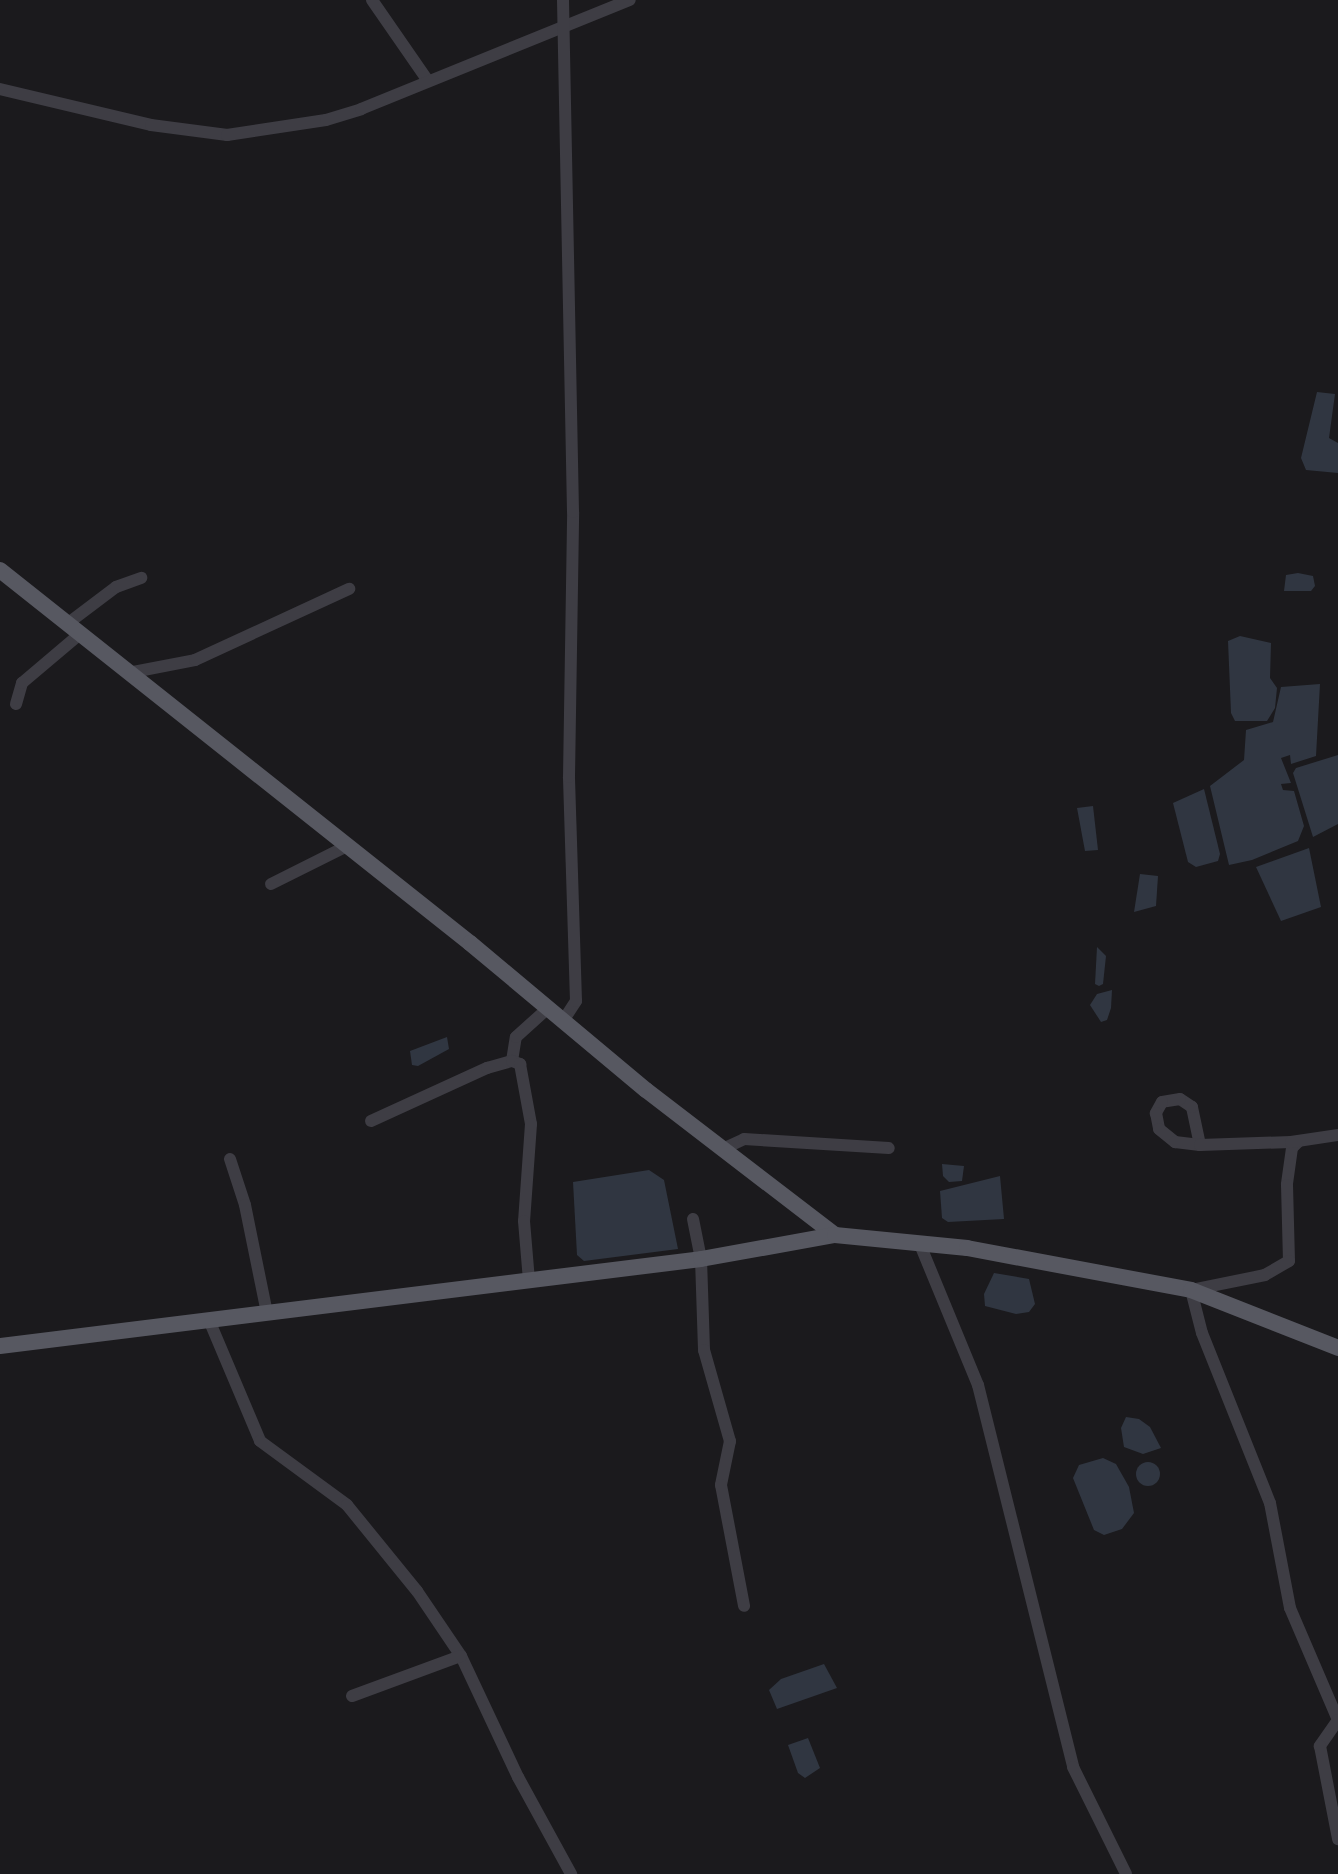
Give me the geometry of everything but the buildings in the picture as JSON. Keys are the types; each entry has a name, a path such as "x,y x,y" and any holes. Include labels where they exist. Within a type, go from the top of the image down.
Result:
{"main road":[{"path":"0,570 345,847 470,943 547,1010 835,1234"},
{"path":"0,1346 701,1259 835,1234 919,1242 1191,1290 1338,1348"}],"street":[{"path":"372,0 428,81"},
{"path":"563,0 573,512 569,777 576,1001 563,1021"},
{"path":"0,89 151,125 228,135 326,120 630,0"},
{"path":"16,704 22,683 74,629 116,587 141,578"},
{"path":"128,673 195,660 349,589"},
{"path":"271,884 345,847"},
{"path":"512,1061 516,1037 547,1010"},
{"path":"370,1121 512,1061 520,1064 531,1124 524,1221 530,1280"},
{"path":"1200,1145 1299,1140 1338,1135"},
{"path":"725,1148 744,1139 889,1148"},
{"path":"1299,1140 1292,1148 1287,1185 1289,1261 1265,1275 1191,1290 1202,1333 1270,1503 1290,1608 1338,1720 1320,1746 1338,1839"},
{"path":"230,1159 245,1205 267,1313"},
{"path":"693,1219 701,1259 704,1350 730,1441 722,1485 744,1606"},
{"path":"919,1242 969,1356 1073,1766 1126,1874"},
{"path":"209,1320 260,1441 347,1505 417,1591 461,1656 519,1777 571,1874"},
{"path":"352,1696 461,1656"}],"shaded area":[{"path":"1317,392 1335,394 1329,438 1338,443 1338,473 1306,470 1301,458"},
{"path":"1298,573 1313,576 1315,586 1311,591 1284,591 1286,575"},
{"path":"1240,636 1271,643 1270,678 1277,688 1275,708 1267,721 1235,721 1231,713 1228,641"},
{"path":"1320,684 1316,756 1291,764 1290,755 1281,758 1291,783 1281,784 1283,790 1294,791 1304,826 1298,841 1252,860 1229,865 1210,786 1244,760 1246,730 1273,722 1281,687"},
{"path":"1338,755 1338,824 1313,837 1293,773 1296,768"},
{"path":"1204,789 1220,854 1218,861 1196,867 1188,862 1173,803"},
{"path":"1093,806 1098,850 1085,851 1077,808"},
{"path":"1309,848 1321,907 1281,921 1256,867"},
{"path":"1140,874 1158,876 1156,906 1134,912"},
{"path":"1097,947 1106,956 1103,984 1099,986 1095,984"},
{"path":"1112,990 1107,1020 1101,1022 1090,1005 1097,994"},
{"path":"447,1037 449,1049 418,1066 412,1065 410,1051"},
{"path":"942,1164 964,1166 962,1181 949,1182 943,1176"},
{"path":"649,1170 664,1180 678,1249 584,1261 577,1255 573,1182"},
{"path":"1000,1176 1004,1219 948,1222 942,1218 940,1191"},
{"path":"994,1273 1029,1279 1035,1304 1029,1312 1016,1314 985,1306 984,1294"},
{"path":"1126,1417 1139,1419 1150,1427 1161,1448 1143,1454 1124,1447 1121,1428"},
{"path":"1103,1458 1116,1464 1129,1487 1134,1513 1122,1529 1104,1535 1094,1530 1073,1478 1079,1465"},
{"path":"1148,1462 1156,1466 1160,1474 1156,1482 1148,1486 1140,1482 1136,1474 1140,1466"},
{"path":"824,1664 837,1688 777,1709 769,1690 781,1679"},
{"path":"808,1738 820,1768 805,1778 798,1773 788,1745"}]}
